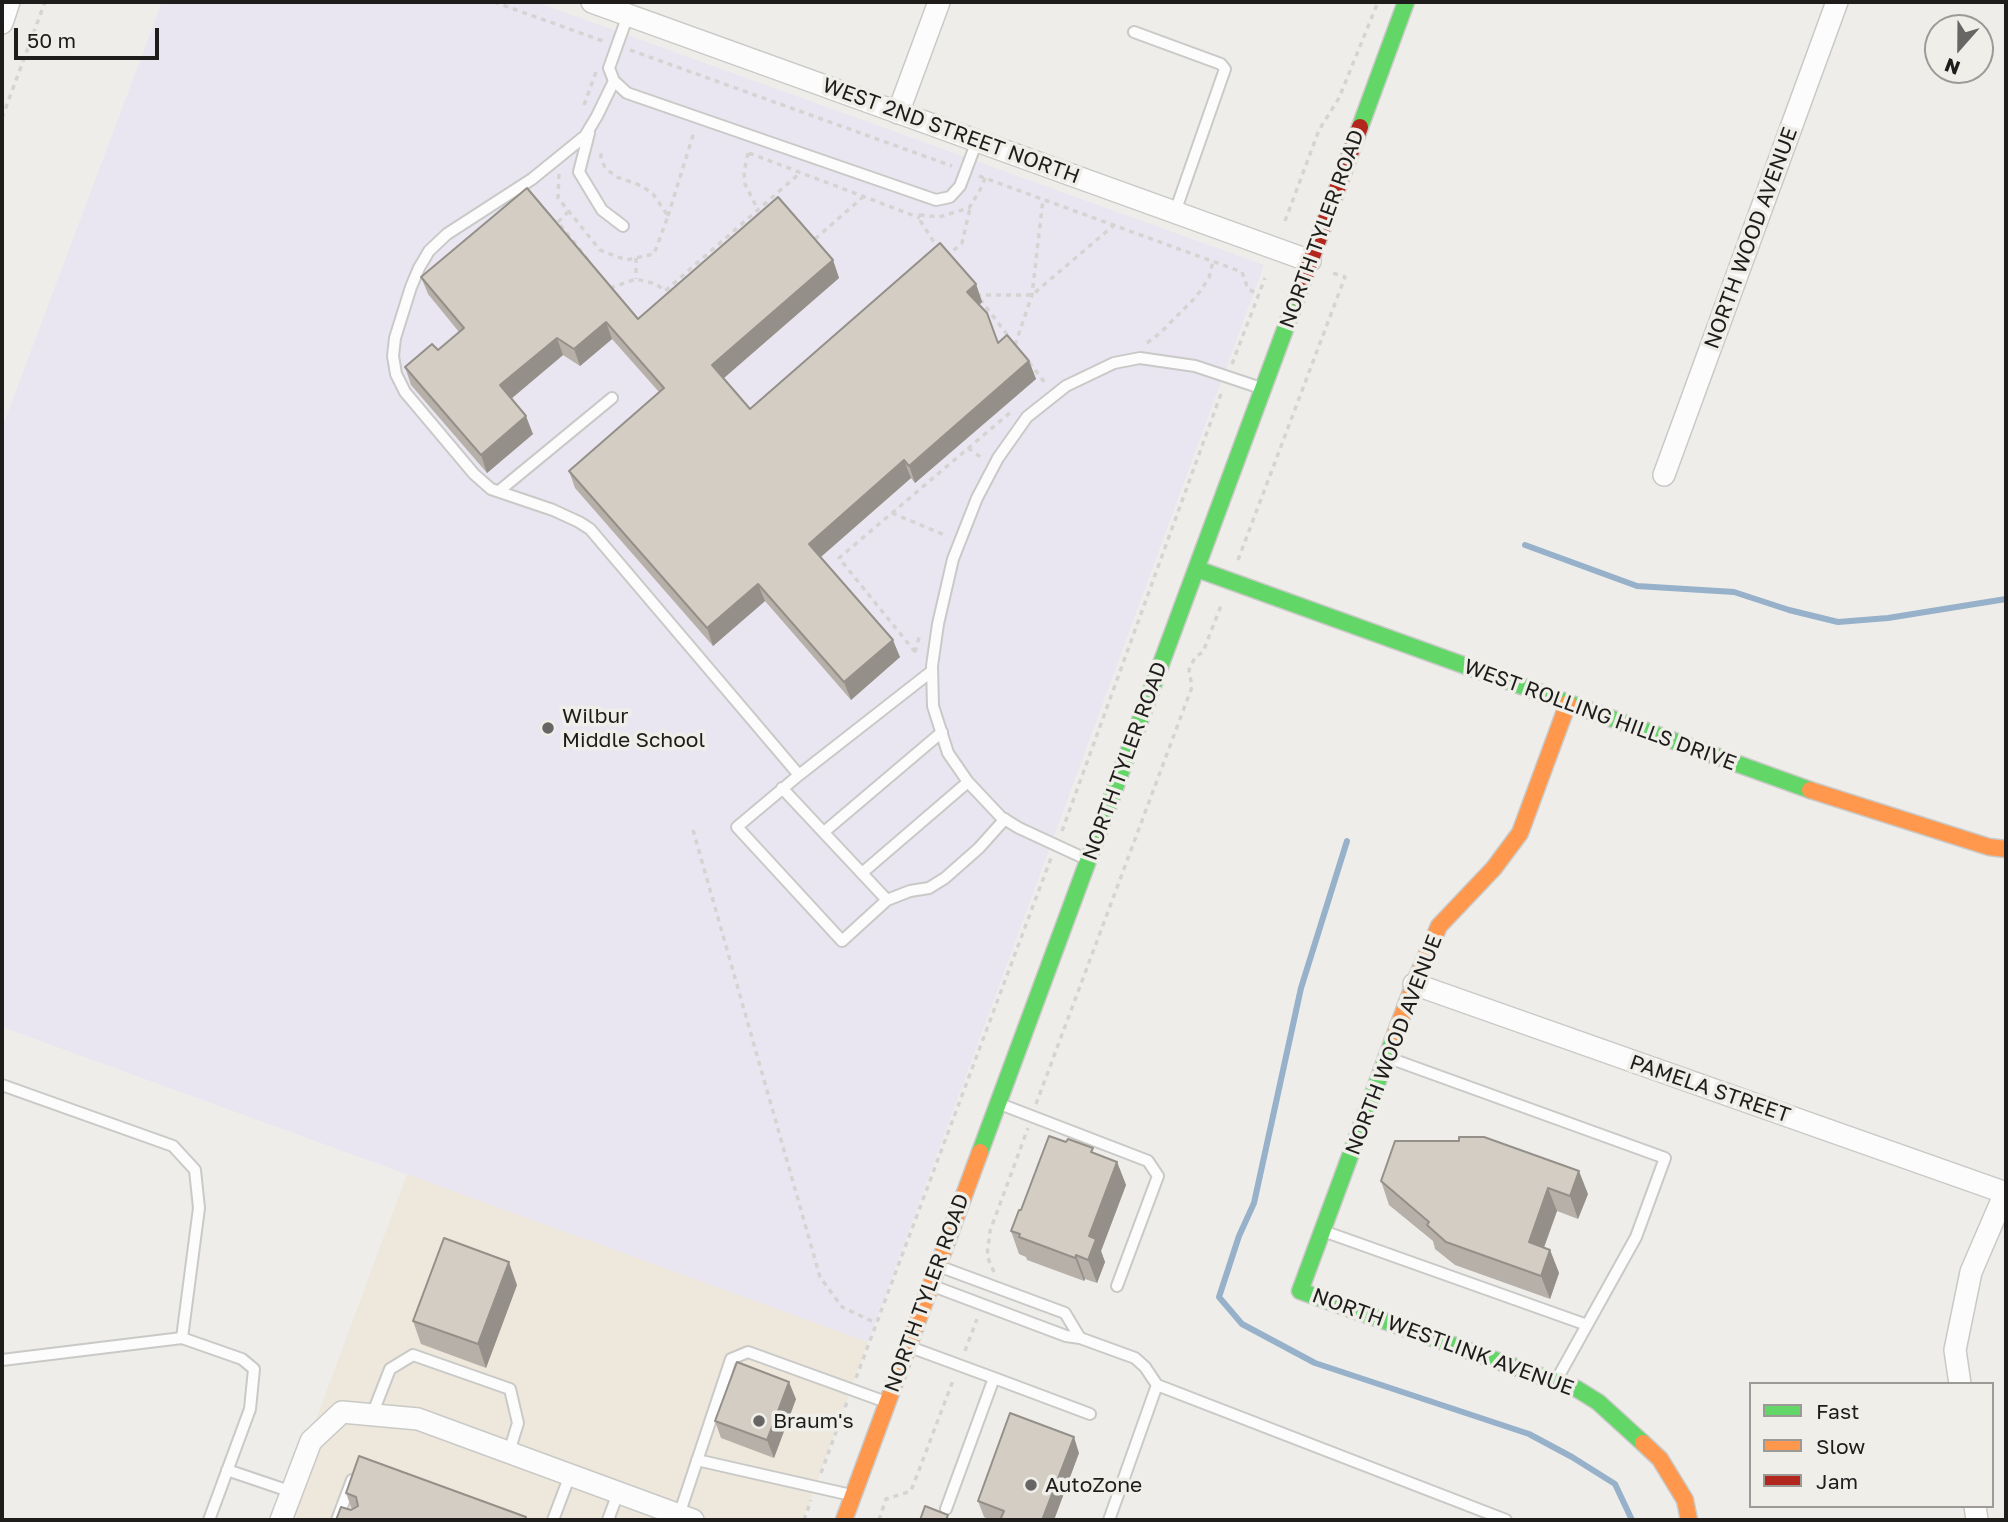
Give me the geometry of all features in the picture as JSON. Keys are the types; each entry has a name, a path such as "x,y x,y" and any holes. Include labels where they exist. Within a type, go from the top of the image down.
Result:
{"street":[{"path":"2,23 9,2"},
{"name":"WEST 2ND STREET NORTH","path":"592,2 1310,261"},
{"path":"898,113 939,2"},
{"name":"NORTH TYLER ROAD","path":"844,1520 1406,2"},
{"name":"NORTH WOOD AVENUE","path":"1664,475 1837,2"},
{"name":"WEST ROLLING HILLS DRIVE","path":"1197,569 1821,794 1989,847 2006,849"},
{"name":"NORTH WOOD AVENUE","path":"1300,1291 1414,984 1439,926 1494,868 1520,833 1568,703"},
{"name":"PAMELA STREET","path":"1414,984 2005,1193"},
{"path":"1960,1382 1955,1350 1971,1272 2005,1193"},
{"name":"NORTH WESTLINK AVENUE","path":"1300,1291 1577,1389 1598,1402 1660,1459 1685,1500 1689,1520"},
{"path":"281,1520 312,1441 342,1412 418,1419 686,1518"}],"lane":[{"path":"628,15 608,68 614,81 627,93 936,200 950,197 960,186 977,141"},
{"path":"1134,32 1221,64 1225,69 1175,212"},
{"path":"614,81 585,136 532,179 447,234 429,251 411,287 395,338 393,356 396,374 405,392 474,474 491,489 553,510 590,529 799,775"},
{"path":"591,127 579,172 602,210 623,226"},
{"path":"1088,860 1005,819 981,798 948,753 933,706 932,671 937,624 953,559 977,498 998,458 1027,417 1066,386 1114,363 1140,359 1195,366 1263,388"},
{"path":"499,491 612,398"},
{"path":"932,671 782,788 737,827 842,941 887,900 910,891 929,888 945,878 979,848 1005,819"},
{"path":"824,832 942,732"},
{"path":"862,873 968,782"},
{"path":"782,788 887,900"},
{"path":"1387,1057 1665,1158 1636,1237 1556,1382"},
{"path":"2,1085 173,1146 195,1170 199,1208 182,1338"},
{"path":"998,1103 1148,1161 1158,1176 1117,1286"},
{"path":"1323,1231 1587,1325"},
{"path":"937,1265 1065,1313 1080,1338"},
{"path":"930,1285 1135,1359 1145,1367 1157,1385 1506,1520"},
{"path":"2,1360 182,1338 242,1359 254,1369 250,1409 209,1520"},
{"path":"907,1346 1090,1414"},
{"path":"686,1518 697,1460 731,1359 748,1352 887,1402"},
{"path":"372,1415 390,1369 413,1355 510,1389 518,1423 509,1452"},
{"path":"946,1509 994,1378"},
{"path":"1109,1520 1157,1385"},
{"path":"697,1460 853,1496"},
{"path":"341,1517 355,1469"},
{"path":"227,1470 292,1492"},
{"path":"553,1520 570,1475"},
{"path":"608,1520 618,1493"}],"path":[{"path":"2,118 45,2"},
{"path":"124,2 148,2"},
{"path":"494,2 1242,272 1248,289 1258,294"},
{"path":"1285,221 1319,130 1339,98 1378,2"},
{"path":"580,115 598,66"},
{"path":"567,151 559,173 558,198 600,250 626,260 654,254 694,132 682,128"},
{"path":"601,148 605,168 617,177 642,186 653,194 668,216"},
{"path":"758,210 746,184 744,172 748,153 920,218"},
{"path":"603,279 611,289 636,279 656,284 665,291 800,173"},
{"path":"920,218 920,215 939,218 969,208 985,178"},
{"path":"815,239 863,197"},
{"path":"969,287 1015,345 1032,295 1043,199"},
{"path":"920,218 945,260 962,243 971,204"},
{"path":"552,227 569,211"},
{"path":"558,222 588,260"},
{"path":"976,295 1032,295 1114,225"},
{"path":"636,258 636,279"},
{"path":"990,1285 995,1271 987,1256 990,1231 1192,687 1189,670 1195,657 1203,652 1345,277 1333,272 1338,260"},
{"path":"804,1520 1265,278"},
{"path":"1023,355 1045,383"},
{"path":"968,448 986,461"},
{"path":"892,513 947,536"},
{"path":"693,830 820,1277 842,1307 876,1323"},
{"path":"879,1520 886,1499 911,1491 982,1305"}],"shaded area":[{"name":"Wilbur Middle School","path":"162,2 536,2 1264,265 868,1342 2,1027 2,428"},
{"path":"407,1174 868,1342 803,1520 279,1520"}],"building":[{"path":"527,188 638,319 778,197 833,260 712,365 750,409 940,243 976,284 967,292 987,313 998,343 1007,335 1029,361 909,466 904,460 809,544 893,640 844,682 758,584 707,628 569,471 664,388 606,322 574,349 557,338 500,385 526,416 481,455 405,367 432,344 438,350 464,328 421,277"},
{"path":"1049,1136 1066,1142 1068,1139 1093,1148 1091,1152 1117,1162 1089,1236 1096,1239 1088,1260 1076,1255 1075,1258 1019,1237 1020,1234 1011,1231"},
{"path":"1459,1137 1484,1137 1579,1171 1570,1196 1548,1188 1529,1242 1550,1250 1541,1276 1446,1242 1427,1225 1429,1222 1381,1181 1395,1141 1459,1141"},
{"path":"444,1238 509,1262 478,1344 413,1321"},
{"path":"737,1362 789,1382 767,1440 715,1421"},
{"name":"AutoZone","path":"1010,1413 1074,1437 1042,1520 1000,1520 1004,1511 978,1501"},
{"path":"359,1456 526,1517 525,1520 336,1520 341,1507 351,1510 358,1506 356,1497 346,1493"},
{"path":"925,1506 948,1515 946,1520 920,1520"}],"waterway":[{"path":"1525,545 1637,586 1734,592 1838,622 1888,618 2006,599"},
{"path":"1347,841 1301,988 1254,1203 1239,1236 1219,1297 1242,1324 1315,1363 1529,1434 1572,1457 1615,1484 1632,1520"}],"traffic: fast":[{"path":"1360,127 1406,2"},
{"path":"980,1152 1297,297"},
{"path":"1197,569 1810,790"},
{"path":"1393,1040 1300,1291 1577,1389 1598,1402 1643,1443"}],"traffic: slow":[{"path":"1393,1040 1439,926 1494,868 1520,833 1568,703"},
{"path":"1810,790 1989,847 2006,849"},
{"path":"844,1520 980,1152"},
{"path":"1643,1443 1660,1459 1685,1500 1689,1520"}],"traffic: jam":[{"path":"1297,297 1360,127"}],"place":[{"name":"Wilbur Middle School","path":"548,728"},
{"name":"Braum's","path":"759,1421"},
{"name":"AutoZone","path":"1031,1485"}]}
